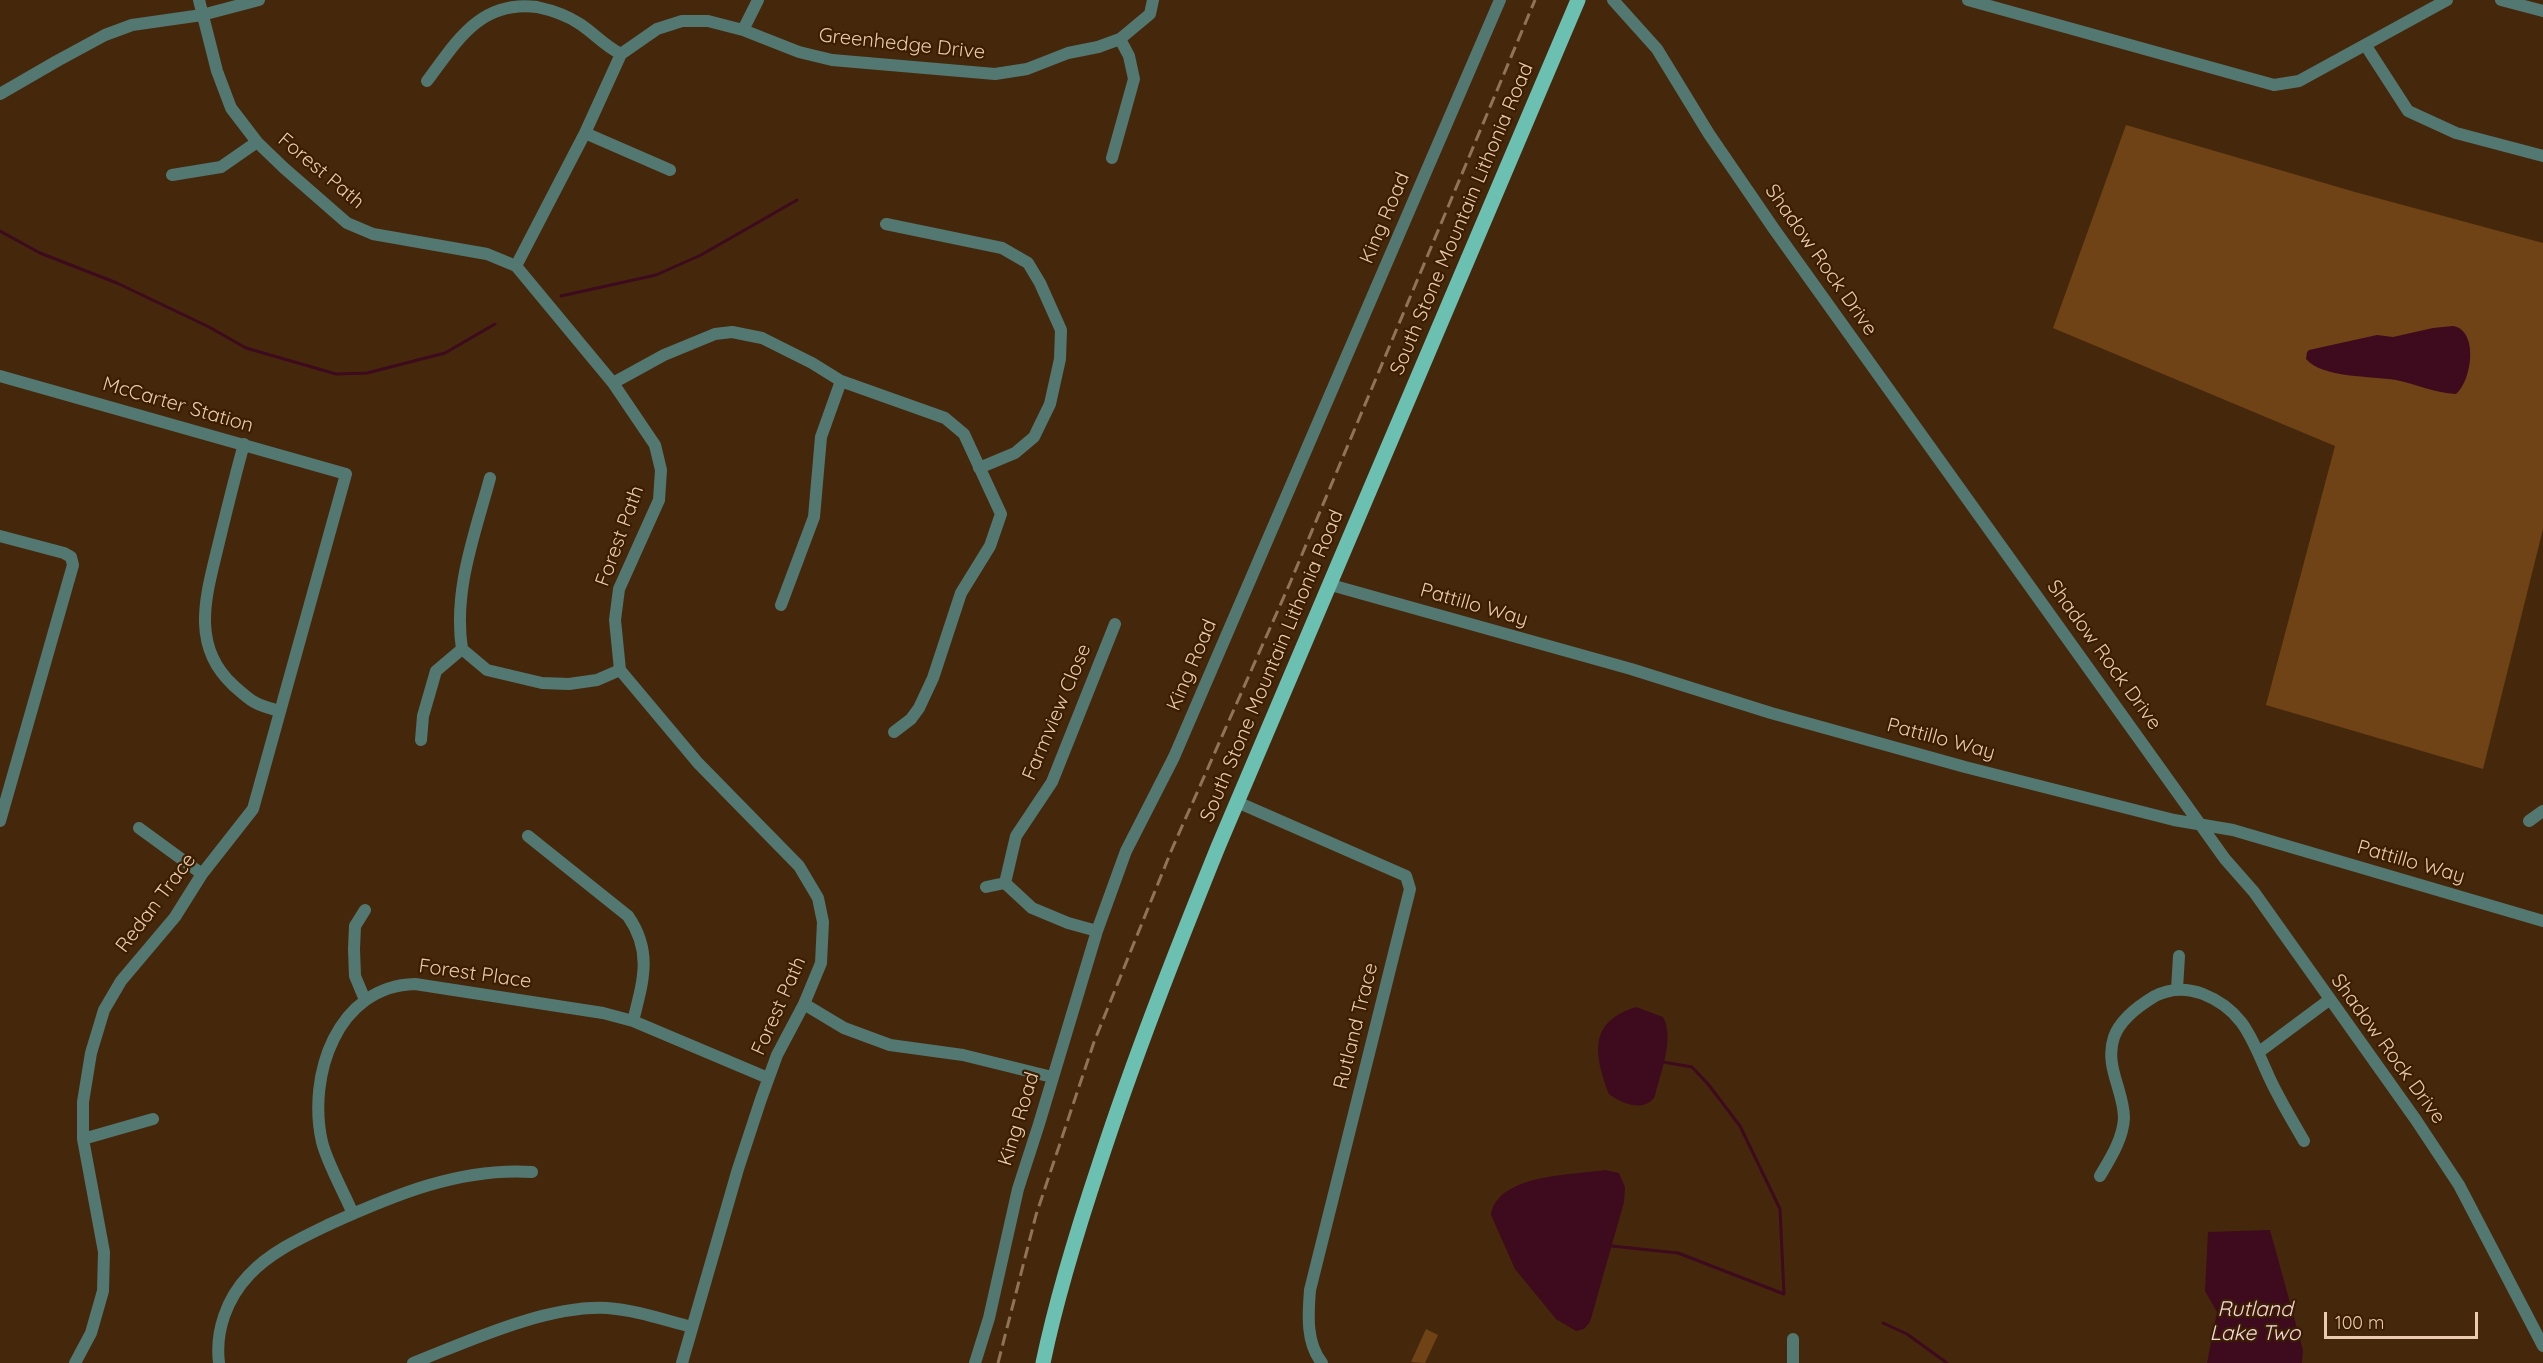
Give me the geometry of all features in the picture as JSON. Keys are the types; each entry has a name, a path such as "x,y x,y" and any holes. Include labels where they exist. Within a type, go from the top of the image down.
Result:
{"main road":[{"name":"South Stone Mountain Lithonia Road","path":"1042,1359 1084,1210 1132,1067 1167,973 1237,802 1578,0"}],"street":[{"name":"Forest Path","path":"199,0 218,71 231,108 257,142 347,223 374,234 487,254 516,266 613,383 656,445 661,470 659,500 623,574 619,589 615,620 620,670 698,764 799,866 818,898 823,922 822,956 804,1004 777,1055 768,1078 738,1169 682,1363"},
{"path":"0,94 57,61 123,28 202,15 259,0"},
{"path":"743,30 758,0"},
{"name":"Greenhedge Drive","path":"621,54 657,29 682,21 708,21 743,30 799,52 832,60 995,74 1027,69 1068,53 1098,47 1120,39 1150,14 1154,0"},
{"name":"King Road","path":"975,1363 989,1318 1017,1189 1040,1124 1052,1077 1097,931 1126,851 1174,757 1500,0"},
{"name":"Shadow Rock Drive","path":"1613,0 1657,49 1709,134 1773,229 2225,859 2254,892 2416,1120 2459,1185 2543,1346"},
{"path":"1968,0 2274,85 2300,81 2447,0"},
{"path":"2501,0 2543,11"},
{"path":"427,81 477,18 505,4 520,3 547,9 580,24 606,46 621,54 585,133 516,266"},
{"path":"1112,158 1134,79 1129,56 1120,39"},
{"path":"2366,46 2408,111 2457,133 2543,156"},
{"path":"585,133 670,170"},
{"path":"172,175 222,167 257,142"},
{"path":"886,224 1002,248 1028,263 1061,330 1060,360 1050,404 1034,437 1015,453 979,468"},
{"path":"613,383 664,355 715,334 732,332 762,338 812,363 841,381 945,418 964,434 1001,514 990,546 961,593 933,678 919,708 911,719 894,732"},
{"name":"McCarter Station","path":"0,376 346,474"},
{"path":"781,605 814,517 821,437 841,381"},
{"path":"244,444 206,594 205,625 211,655 219,672 256,705 280,711"},
{"name":"Redan Trace","path":"75,1363 91,1333 103,1292 104,1252 83,1139 82,1102 91,1053 104,1010 121,981 175,917 202,874 253,809 346,474"},
{"path":"490,478 462,584 458,624 462,649 487,670 542,683 569,684 597,680 620,670"},
{"path":"0,536 64,553 71,557 73,565 0,821"},
{"name":"Pattillo Way","path":"1330,585 1631,669 1771,713 1965,767 2202,826 2233,830 2543,921"},
{"name":"Farmview Close","path":"1005,883 1016,836 1052,782 1116,624"},
{"path":"421,740 423,716 436,671 462,649"},
{"name":"Rutland Trace","path":"1237,802 1406,876 1410,890 1310,1290 1308,1316 1314,1352 1322,1363"},
{"path":"2529,821 2543,810"},
{"path":"139,828 202,874"},
{"path":"528,836 628,916 637,928 645,958 633,1021"},
{"path":"986,886 1005,883 1032,908 1068,923 1097,931"},
{"path":"365,910 355,926 354,949 355,975 366,1000"},
{"path":"2177,989 2179,956"},
{"name":"Forest Place","path":"353,1214 322,1143 317,1101 322,1070 332,1041 349,1015 366,1000 400,984 415,984 603,1013 633,1021 768,1078"},
{"path":"2100,1176 2121,1133 2124,1119 2112,1069 2114,1037 2133,1012 2145,1002 2177,989 2194,991 2224,1005 2237,1015 2259,1052 2269,1077 2304,1141"},
{"path":"2259,1052 2329,1000"},
{"path":"804,1004 844,1028 890,1045 963,1055 1052,1077"},
{"path":"83,1139 153,1119"},
{"path":"219,1363 218,1342 225,1312 232,1298 250,1273 275,1254 312,1233 416,1187 493,1172 532,1172"},
{"path":"413,1363 546,1315 576,1309 629,1311 692,1327"},
{"path":"1793,1339 1793,1363"}],"shaded area":[{"path":"2126,125 2355,192 2543,243 2543,529 2483,769 2266,705 2335,446 2053,328"},
{"path":"1426,1329 1438,1335 1425,1363 1411,1362"}],"water":[{"path":"2453,326 2467,336 2470,346 2469,368 2462,388 2456,394 2396,380 2335,373 2323,370 2306,359 2309,350 2377,335 2393,337"},
{"path":"1636,1007 1663,1017 1668,1035 1655,1096 1645,1104 1633,1105 1609,1094 1598,1053 1602,1031 1609,1021 1620,1013"},
{"path":"1605,1170 1619,1173 1625,1187 1624,1202 1590,1322 1584,1329 1576,1331 1556,1319 1515,1269 1491,1215 1496,1202 1507,1191 1521,1184 1556,1176"},
{"name":"Rutland Lake Two","path":"2270,1230 2303,1350 2302,1363 2207,1363 2217,1312 2205,1291 2208,1232"}],"waterway":[{"path":"561,296 656,275 701,255 797,200"},
{"path":"0,231 40,253 117,283 209,327 246,348 336,374 367,373 445,353 495,324"},
{"path":"1612,1246 1678,1253 1784,1294 1780,1209 1740,1126 1692,1067 1663,1062"},
{"path":"1883,1323 1907,1334 1947,1363"}],"railway":[{"path":"998,1363 1036,1215 1094,1042 1172,849 1290,583 1535,0"}]}
